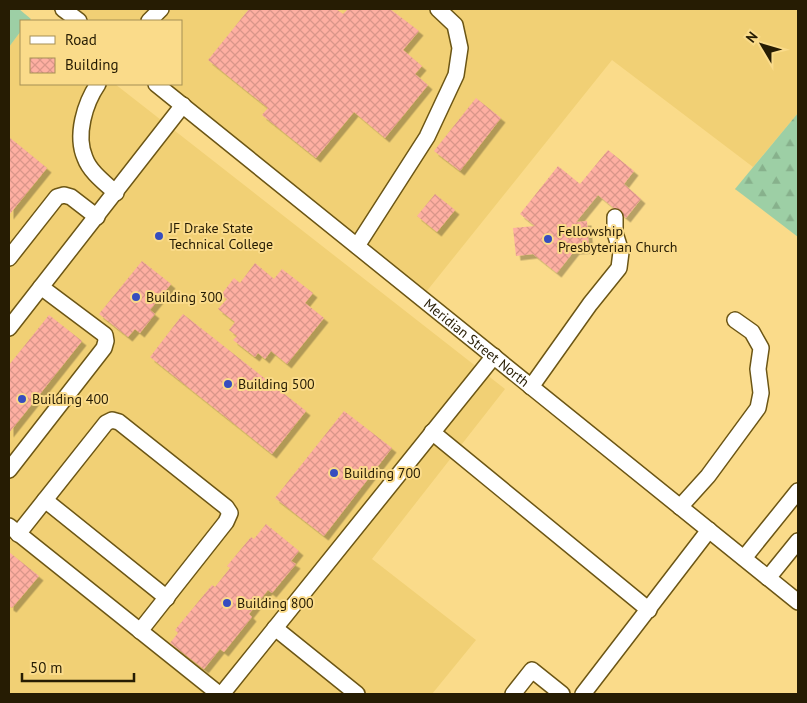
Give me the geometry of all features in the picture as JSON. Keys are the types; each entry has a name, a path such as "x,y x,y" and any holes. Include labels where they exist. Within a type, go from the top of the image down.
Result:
{"street":[{"path":"63,9 77,20"},
{"path":"151,20 161,9"},
{"path":"358,246 427,137 456,75 460,48 455,26 438,9"},
{"path":"97,85 88,104 82,126 81,144 85,159 94,172 116,193"},
{"name":"Meridian Street North","path":"157,85 798,602"},
{"path":"9,328 183,105"},
{"path":"9,258 57,197 64,195 71,197 97,217"},
{"path":"531,386 590,304 619,268 621,252 615,233 615,217"},
{"path":"9,470 104,348 106,341 104,335 41,287"},
{"path":"680,506 708,476 758,408 761,393 758,369 761,348 752,332 735,320"},
{"path":"140,631 226,522 230,514 226,507 120,422 112,420 106,423 45,500 14,530 140,631 220,694 494,356"},
{"path":"432,432 649,610"},
{"path":"744,558 798,492"},
{"path":"45,500 167,598"},
{"path":"583,694 709,530"},
{"path":"768,578 798,541"},
{"path":"275,628 357,694"},
{"path":"513,694 532,670 562,694"}],"shaded area":[{"path":"75,9 798,9 798,113 753,167 612,60 426,292 169,85 182,85 182,20 90,20"},
{"name":"JF Drake State Technical College","path":"20,32 20,85 116,85 505,389 372,559 476,640 432,694 9,694 9,47"}],"green space":[{"path":"9,9 19,9 31,19 20,20 20,32 9,47"},
{"path":"798,113 798,237 735,189"}],"building":[{"path":"249,9 336,9 343,14 348,9 390,9 419,31 403,50 422,66 415,74 428,85 385,138 354,112 316,158 262,115 268,108 208,60"},
{"path":"476,98 501,118 460,171 434,151"},
{"path":"9,137 47,168 9,215"},
{"path":"608,150 634,171 624,184 641,199 626,218 598,195 576,222 587,221 589,249 575,250 557,273 533,254 516,256 513,228 535,226 520,214 558,166 580,184"},
{"path":"435,194 455,210 437,232 417,216"},
{"name":"Building 300","path":"142,261 171,284 150,310 155,314 140,333 135,329 128,337 99,314"},
{"path":"255,263 274,279 282,269 313,293 305,303 324,318 287,364 271,351 265,359 258,353 255,357 233,340 237,336 229,330 235,322 218,309 227,299 221,295 234,278 240,283"},
{"name":"Building 500","path":"183,314 306,411 272,454 150,357"},
{"name":"Building 400","path":"49,315 82,341 9,433 9,365"},
{"name":"Building 700","path":"344,411 392,448 324,536 275,498"},
{"name":"Building 800","path":"266,524 299,551 291,561 296,564 272,593 268,590 249,614 252,617 224,652 220,649 204,669 170,643 178,633 175,630 212,585 215,587 230,568 227,566 251,537 254,539"},
{"path":"9,552 39,576 12,608 9,606"}],"place":[{"name":"JF Drake State Technical College","path":"159,236"},
{"name":"Fellowship Presbyterian Church","path":"548,239"},
{"name":"Building 300","path":"136,297"},
{"name":"Building 500","path":"228,384"},
{"name":"Building 400","path":"22,399"},
{"name":"Building 700","path":"334,473"},
{"name":"Building 800","path":"227,603"}]}
